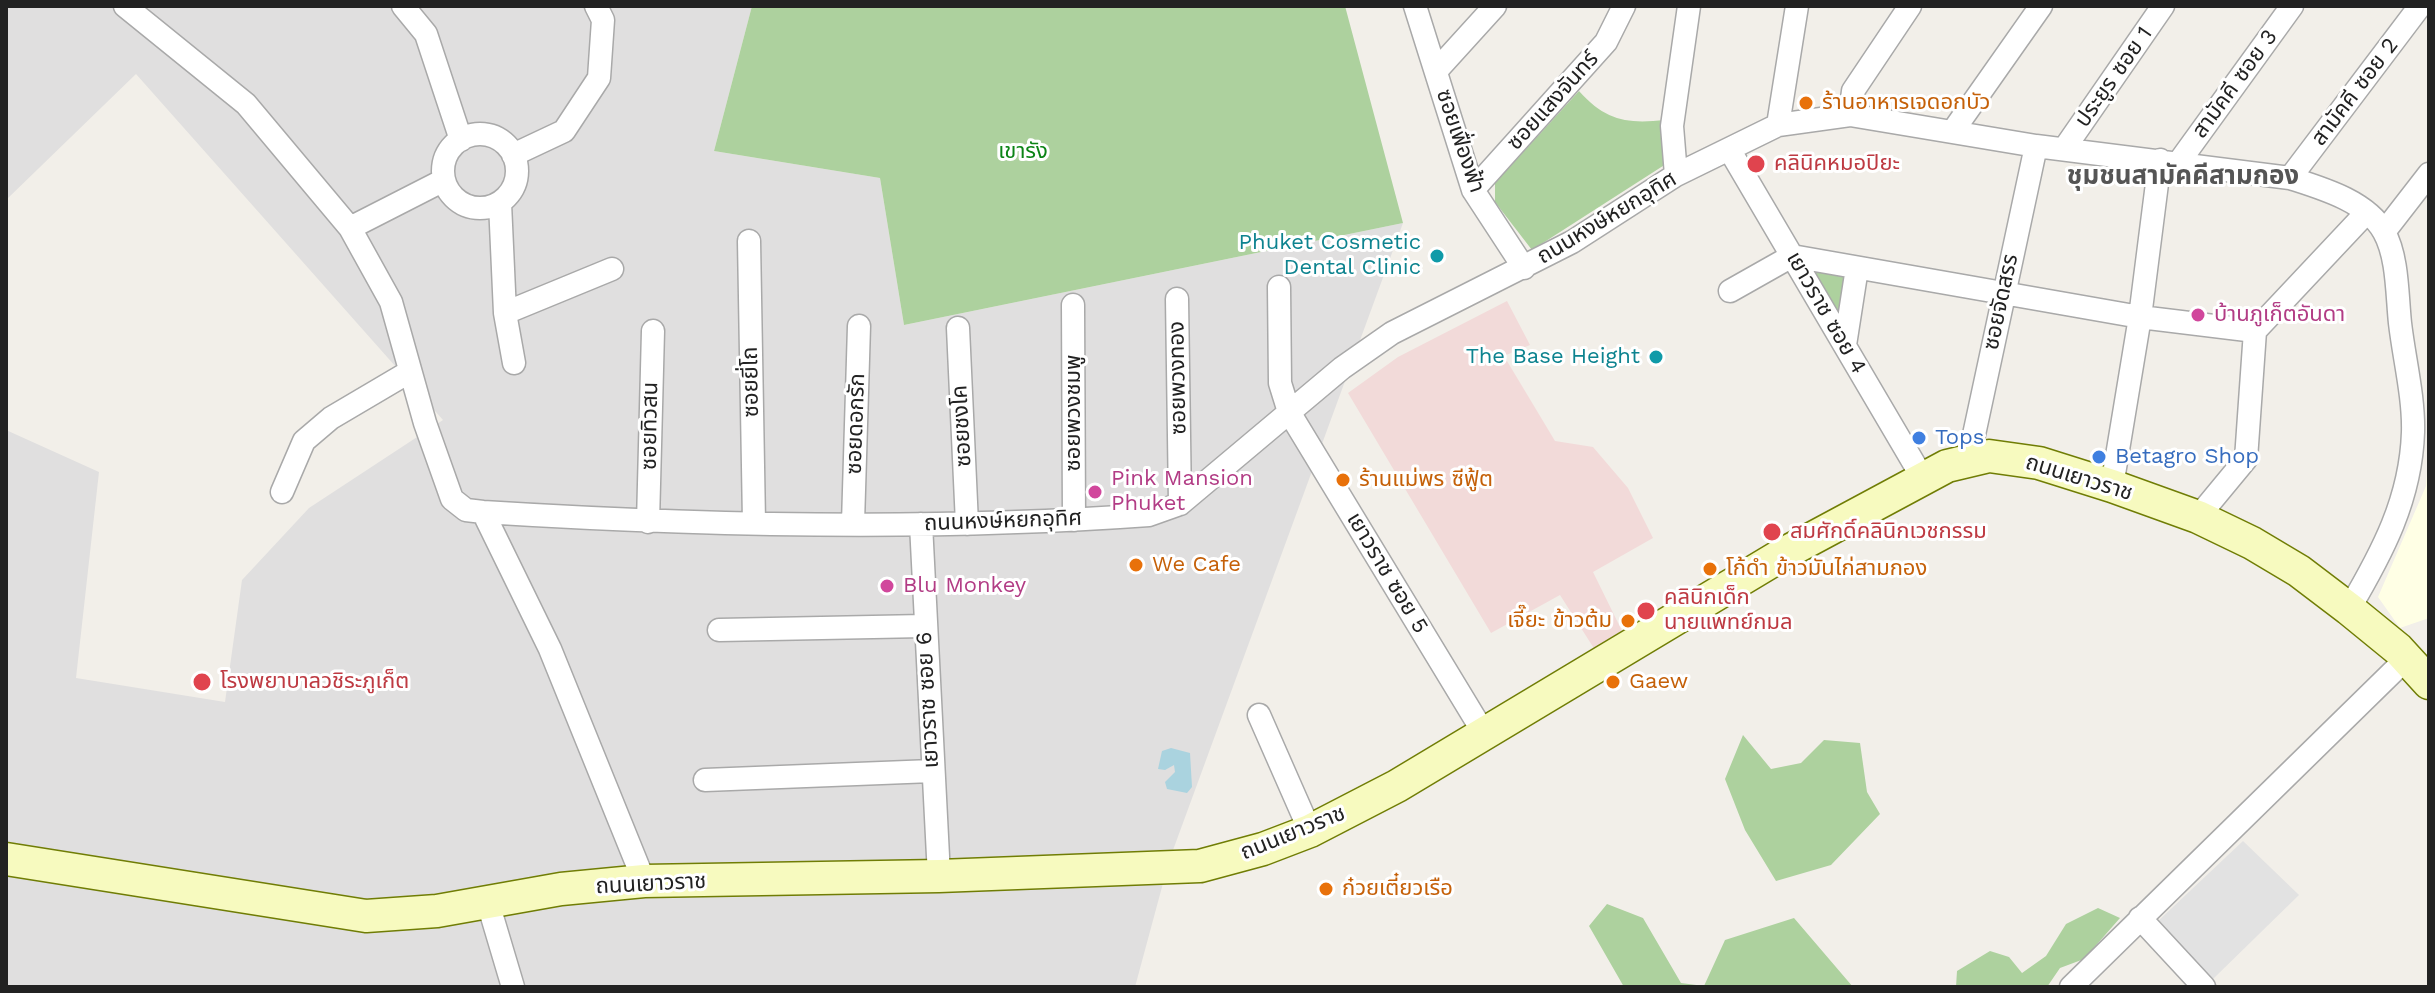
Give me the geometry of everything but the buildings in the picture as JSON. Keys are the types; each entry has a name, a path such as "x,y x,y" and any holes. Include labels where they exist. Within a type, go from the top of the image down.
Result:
{"main road":[{"name":"ถนนเยาวราช","path":"6,859 366,916 488,903 561,889 644,881 939,876 1200,866 1263,849 1310,831 1485,735 1760,568 1922,477 1969,458 2000,457 2039,463 2198,517 2299,571 2407,658 2429,683"}],"street":[{"path":"125,6 246,104 350,228 391,302 409,372 452,499 466,510 483,512 550,649 644,881"},
{"path":"403,6 426,34 461,140"},
{"path":"513,155 564,131 599,78 603,20 596,6"},
{"name":"ซอยเฟื่องฟ้า","path":"1415,6 1473,190 1524,268"},
{"path":"1436,71 1495,6"},
{"name":"ซอยแสงจันทร์","path":"1473,190 1606,42 1624,6"},
{"path":"1676,175 1672,126 1689,6"},
{"path":"1778,125 1797,6"},
{"path":"1850,115 1853,91 1910,6"},
{"path":"1953,131 2041,6"},
{"name":"ประยูร ซอย 1","path":"2064,149 2163,6"},
{"name":"สามัคคี ซอย 3","path":"2169,161 2292,6"},
{"name":"สามัคคี ซอย 2","path":"2290,178 2420,6"},
{"name":"ถนนหงษ์หยกอุทิศ","path":"483,512 648,522 921,524 1149,515 1180,504 1289,412 1392,333 1524,268 1572,242 1676,175 1778,125 1850,115 2036,146 2290,178 2327,190 2366,213 2384,232 2393,264 2413,429 2410,468 2401,508 2383,551 2349,609"},
{"path":"486,135 499,139 513,155 517,175 513,188 500,203 488,208 466,206 455,199 444,180 447,155 461,140 486,135"},
{"name":"ซอยจัดสรร","path":"1969,458 2036,146"},
{"name":"เยาวราช ซอย 4","path":"1729,149 1922,477"},
{"path":"2112,486 2169,161"},
{"path":"2384,232 2429,174"},
{"path":"350,228 444,180"},
{"path":"2410,200 2429,187"},
{"path":"500,203 505,313 514,363"},
{"path":"2198,517 2246,459 2255,331 2366,213"},
{"name":"ซอยยี่โถ","path":"749,241 754,522"},
{"path":"1730,291 1792,256 2140,317 2255,331"},
{"path":"1845,345 1857,268"},
{"path":"505,313 612,269"},
{"name":"เยาวราช ซอย 5","path":"1279,287 1280,383 1289,412 1485,735"},
{"name":"ซอยพวงทอง","path":"1177,299 1180,504"},
{"name":"ซอยพวงชมพู","path":"1073,305 1074,520"},
{"name":"ซอยดอกรัก","path":"853,523 859,326"},
{"name":"ซอยชงโค","path":"958,328 967,524"},
{"name":"ซอยทิวสน","path":"648,522 653,331"},
{"path":"282,492 304,441 331,418 409,372"},
{"name":"เยาวราช ซอย 6","path":"921,524 939,876"},
{"path":"719,630 924,626"},
{"path":"2071,987 2407,658"},
{"path":"1259,715 1310,831"},
{"path":"705,780 932,771"},
{"path":"488,903 513,987"},
{"path":"2140,918 2204,987"}],"shaded area":[{"path":"6,6 752,6 714,151 880,178 904,325 1403,223 1169,861 1135,987 6,987 6,430 99,472 76,678 225,702 242,580 309,508 443,420 136,74 6,200"},
{"path":"1507,301 1530,345 1504,356 1555,441 1593,447 1628,488 1653,538 1593,572 1623,633 1595,650 1560,595 1491,633 1348,393 1398,357"},
{"path":"2429,442 2429,618 2400,628 2378,597 2426,486"},
{"path":"2243,841 2299,895 2213,979 2156,923"}],"green space":[{"name":"เขารัง","path":"752,6 1345,6 1403,223 904,325 880,178 714,151"},
{"path":"1579,91 1598,109 1618,118 1665,120 1666,164 1532,250 1495,202 1495,183"},
{"path":"1803,263 1851,274 1843,318"},
{"path":"1743,735 1771,769 1801,763 1824,740 1860,743 1867,792 1880,814 1831,865 1776,881 1745,830 1725,779"},
{"path":"1607,904 1643,918 1681,983 1704,986 1725,940 1794,918 1853,987 1624,987 1589,926"},
{"path":"2098,908 2120,918 2084,959 2060,968 2047,987 1956,987 1957,971 1990,951 2009,957 2022,973 2046,956 2066,924"}],"water":[{"path":"1171,748 1190,753 1192,787 1187,793 1167,789 1165,782 1175,772 1174,765 1165,770 1158,769 1162,751"}],"place":[{"name":"ร้านอาหารเจดอกบัว","path":"1806,103"},
{"name":"คลินิคหมอปิยะ","path":"1756,164"},
{"name":"Phuket Cosmetic Dental Clinic","path":"1437,256"},
{"name":"บ้านภูเก็ตอันดา","path":"2198,315"},
{"name":"The Base Height","path":"1656,357"},
{"name":"Tops","path":"1919,438"},
{"name":"Betagro Shop","path":"2099,457"},
{"name":"ร้านแม่พร ซีฟู้ต","path":"1343,480"},
{"name":"Pink Mansion Phuket","path":"1095,492"},
{"name":"สมศักดิ์คลินิกเวชกรรม","path":"1772,532"},
{"name":"We Cafe","path":"1136,565"},
{"name":"โก้ดำ ข้าวมันไก่สามกอง","path":"1710,569"},
{"name":"Blu Monkey","path":"887,586"},
{"name":"คลินิกเด็ก นายแพทย์กมล","path":"1646,611"},
{"name":"เจี๊ยะ ข้าวต้ม","path":"1628,621"},
{"name":"โรงพยาบาลวชิระภูเก็ต","path":"202,682"},
{"name":"Gaew","path":"1613,682"},
{"name":"ก๋วยเตี๋ยวเรือ","path":"1326,889"}],"district":[{"name":"ชุมชนสามัคคีสามกอง","path":"2183,176"}]}
